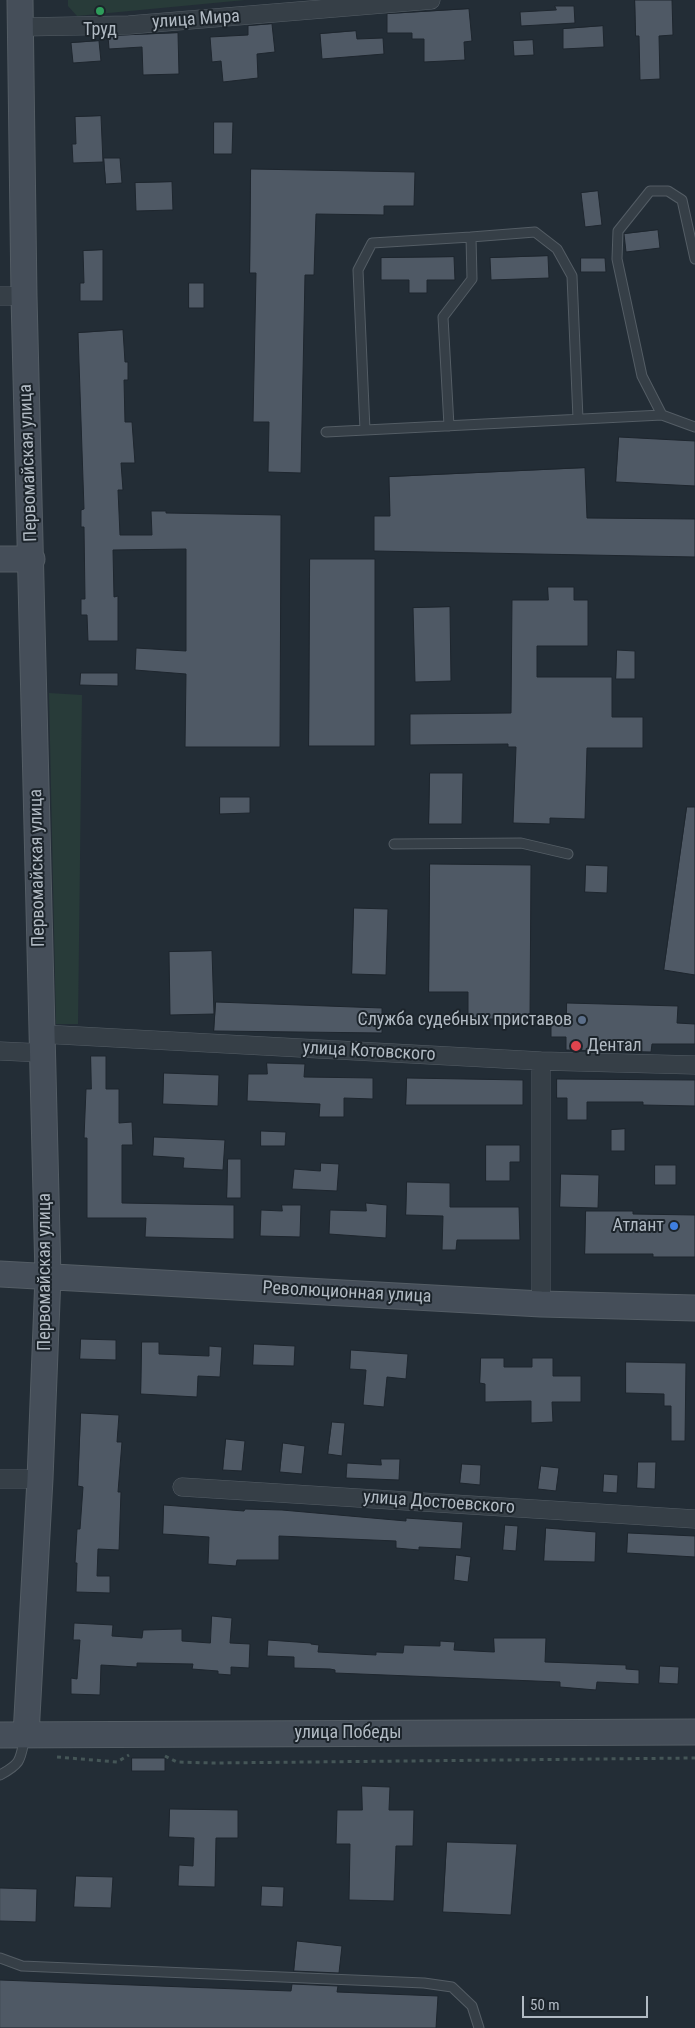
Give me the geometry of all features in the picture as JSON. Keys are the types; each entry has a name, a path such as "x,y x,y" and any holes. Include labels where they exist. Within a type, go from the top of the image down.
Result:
{"street":[{"name":"Первомайская улица","path":"20,0 21,27 12,296 32,559 48,1276 40,1479 23,1744"},
{"name":"улица Мира","path":"21,27 129,25 431,0"},
{"path":"0,559 32,559"},
{"name":"улица Котовского","path":"0,1051 42,1043 541,1061 695,1064"},
{"path":"541,1061 541,1304"},
{"name":"Революционная улица","path":"0,1274 541,1304 695,1308"},
{"path":"0,1479 40,1479"},
{"name":"улица Достоевского","path":"182,1487 695,1519"},
{"name":"улица Победы","path":"0,1735 23,1744 695,1732"}],"lane":[{"path":"662,415 642,376 617,259 618,232 650,191 668,191 682,200 695,258"},
{"path":"365,430 358,270 372,243 535,232 557,249 572,276 578,419"},
{"path":"449,426 443,317 472,279 471,237"},
{"path":"326,432 662,415 695,427"},
{"path":"394,844 521,843 568,854"},
{"path":"0,1775 16,1767 23,1744"},
{"path":"0,1958 22,1966 424,1982 452,1987 472,2006 479,2028"}],"path":[{"path":"23,1744 117,1762 132,1754"},
{"path":"162,1754 177,1762 213,1763 695,1758"}],"green space":[{"name":"Труд","path":"68,0 245,0 77,16 68,6"},
{"path":"49,693 82,695 78,1024 56,1024"}],"building":[{"path":"635,0 672,0 673,35 659,36 660,79 640,80 639,36 636,36"},
{"path":"555,6 574,6 575,23 521,26 520,12 556,10"},
{"path":"469,9 472,41 464,42 465,60 424,62 424,39 412,39 412,33 387,33 387,14"},
{"path":"272,24 275,52 257,54 258,78 223,82 221,61 212,62 210,37 248,35 248,26"},
{"path":"603,26 604,47 563,49 563,29"},
{"path":"356,31 357,39 383,38 384,54 322,59 320,34"},
{"path":"178,33 179,74 143,75 142,47 109,49 108,36"},
{"path":"533,40 534,55 514,56 513,41"},
{"path":"99,41 101,61 73,63 71,43"},
{"path":"101,116 103,162 73,163 72,144 76,144 75,117"},
{"path":"214,122 233,122 232,154 214,154"},
{"path":"104,158 120,158 122,183 106,184"},
{"path":"251,169 415,172 414,206 384,206 384,215 316,214 314,275 305,275 301,473 268,472 269,422 253,422 256,273 250,273"},
{"path":"172,182 173,210 136,211 135,183"},
{"path":"598,191 602,225 585,227 581,193"},
{"path":"658,230 660,248 626,252 624,234"},
{"path":"103,250 103,301 80,301 80,283 84,283 83,251"},
{"path":"548,256 549,278 491,280 490,258"},
{"path":"454,257 455,280 427,280 427,293 409,293 409,280 381,280 381,258"},
{"path":"581,258 605,258 606,272 581,272"},
{"path":"189,283 204,283 204,308 189,308"},
{"path":"123,330 125,362 128,362 128,380 124,380 125,422 132,422 135,463 121,463 123,490 118,490 120,535 152,535 151,511 166,511 166,513 281,515 280,747 185,747 186,674 135,670 136,648 186,651 186,549 113,550 114,597 118,596 118,641 88,641 87,615 81,615 81,599 85,599 84,527 81,527 81,510 84,509 78,333"},
{"path":"619,437 695,441 695,486 616,482"},
{"path":"585,468 587,518 695,519 695,557 374,551 374,516 390,516 389,477"},
{"path":"310,559 375,559 375,746 309,746"},
{"path":"548,587 574,587 574,600 588,600 588,646 537,646 537,677 612,677 612,717 643,717 643,748 587,748 585,819 550,818 550,824 513,823 516,747 508,747 508,744 410,745 410,714 511,713 512,600 548,600"},
{"path":"450,607 451,681 415,682 413,608"},
{"path":"617,650 635,651 635,679 616,679"},
{"path":"81,673 118,673 118,686 80,685"},
{"path":"430,773 463,773 462,824 429,824"},
{"path":"220,797 250,797 250,813 220,814"},
{"path":"687,807 695,807 695,975 664,970"},
{"path":"430,864 531,865 530,1019 468,1019 468,992 429,992"},
{"path":"586,865 608,866 607,893 585,892"},
{"path":"354,908 388,909 386,975 352,974"},
{"path":"212,951 214,1014 170,1015 169,952"},
{"path":"216,1002 382,1008 382,1033 214,1031"},
{"path":"567,1003 678,1006 677,1023 695,1024 695,1044 652,1044 651,1052 566,1050 566,1037 551,1037 551,1019 566,1020"},
{"path":"91,1056 106,1056 106,1089 119,1089 119,1123 132,1122 133,1145 122,1145 122,1203 234,1205 234,1239 145,1237 146,1218 87,1218 87,1138 84,1138 86,1089 91,1089"},
{"path":"267,1063 305,1064 304,1077 373,1078 373,1099 344,1098 344,1117 319,1117 320,1104 247,1101 248,1074 267,1074"},
{"path":"164,1073 219,1075 218,1106 163,1104"},
{"path":"407,1078 523,1080 523,1105 406,1105"},
{"path":"557,1079 695,1080 695,1106 643,1105 643,1102 587,1102 587,1120 567,1120 567,1098 557,1098"},
{"path":"625,1129 625,1151 611,1151 611,1130"},
{"path":"261,1131 286,1132 285,1146 261,1146"},
{"path":"154,1137 225,1140 223,1170 183,1168 184,1158 153,1156"},
{"path":"486,1145 520,1145 520,1162 510,1162 510,1181 486,1181"},
{"path":"228,1159 241,1159 241,1198 227,1198"},
{"path":"321,1163 339,1164 337,1191 292,1189 294,1169 320,1171"},
{"path":"655,1165 676,1165 676,1185 655,1185"},
{"path":"561,1174 599,1175 598,1208 560,1207"},
{"path":"407,1182 450,1183 450,1207 519,1207 520,1240 457,1240 456,1250 442,1250 443,1216 406,1215"},
{"path":"366,1203 387,1205 386,1238 329,1234 330,1210 366,1211"},
{"path":"282,1205 301,1205 300,1237 260,1236 261,1210 282,1211"},
{"path":"586,1211 633,1211 633,1214 695,1215 695,1257 653,1257 653,1254 585,1254"},
{"path":"81,1339 116,1340 116,1360 80,1359"},
{"path":"142,1342 159,1342 159,1354 209,1356 209,1346 222,1347 220,1377 198,1376 197,1397 141,1394"},
{"path":"254,1344 295,1346 294,1366 253,1365"},
{"path":"351,1350 408,1354 406,1379 387,1377 384,1407 363,1405 366,1370 350,1369"},
{"path":"481,1358 504,1358 504,1367 532,1367 532,1358 553,1358 553,1376 581,1376 581,1402 552,1402 553,1422 531,1423 531,1401 485,1402 485,1384 480,1383"},
{"path":"626,1362 686,1363 685,1441 671,1441 671,1406 664,1406 664,1394 626,1393"},
{"path":"81,1413 119,1415 117,1442 122,1442 118,1492 121,1492 119,1550 98,1549 97,1576 110,1576 110,1593 76,1592 77,1529 80,1529 83,1487 78,1486"},
{"path":"332,1422 345,1423 342,1456 328,1454"},
{"path":"226,1439 245,1441 242,1471 223,1470"},
{"path":"283,1443 305,1446 302,1474 280,1472"},
{"path":"381,1459 400,1459 399,1480 346,1478 347,1463 381,1465"},
{"path":"638,1462 656,1462 655,1489 637,1488"},
{"path":"462,1464 481,1465 480,1485 460,1483"},
{"path":"541,1466 559,1468 556,1491 538,1489"},
{"path":"604,1474 618,1475 617,1493 603,1492"},
{"path":"164,1505 244,1511 245,1509 282,1510 406,1521 406,1518 463,1522 461,1549 419,1547 419,1550 396,1548 396,1541 279,1536 279,1560 237,1560 236,1566 208,1564 209,1537 163,1534"},
{"path":"505,1525 518,1526 516,1551 503,1550"},
{"path":"546,1528 596,1532 595,1562 544,1561"},
{"path":"628,1533 695,1536 695,1557 627,1553"},
{"path":"456,1555 471,1557 468,1582 454,1580"},
{"path":"212,1616 232,1618 230,1643 250,1644 249,1668 231,1667 231,1675 218,1674 218,1671 192,1669 193,1664 137,1663 137,1667 101,1665 100,1695 71,1694 71,1678 77,1679 80,1640 73,1640 74,1623 113,1625 112,1636 142,1638 143,1630 182,1629 182,1641 210,1643"},
{"path":"494,1638 546,1638 545,1662 626,1665 626,1669 639,1670 639,1684 597,1682 596,1690 560,1687 560,1682 335,1673 335,1670 330,1669 294,1668 294,1657 267,1656 268,1640 311,1643 319,1645 318,1652 376,1655 376,1652 403,1653 404,1645 440,1646 440,1641 455,1642 454,1650 494,1652"},
{"path":"660,1666 679,1667 678,1684 659,1683"},
{"path":"132,1758 165,1758 165,1771 132,1771"},
{"path":"362,1786 390,1787 389,1810 414,1810 413,1846 396,1846 394,1901 349,1900 350,1844 336,1844 337,1810 362,1810"},
{"path":"170,1809 238,1810 238,1838 216,1838 215,1887 178,1886 179,1865 193,1866 194,1838 169,1837"},
{"path":"447,1842 517,1844 511,1915 443,1912"},
{"path":"76,1876 113,1877 111,1908 74,1907"},
{"path":"262,1886 284,1887 283,1907 261,1906"},
{"path":"0,1888 37,1889 36,1922 0,1921"},
{"path":"297,1941 342,1946 339,1973 294,1971"},
{"path":"0,1980 291,1991 292,1984 338,1986 337,1992 438,1996 436,2028 0,2028"}],"place":[{"name":"Труд","path":"100,11"},
{"name":"Служба судебных приставов","path":"582,1020"},
{"name":"Дентал","path":"576,1046"},
{"name":"Атлант","path":"674,1226"}]}
